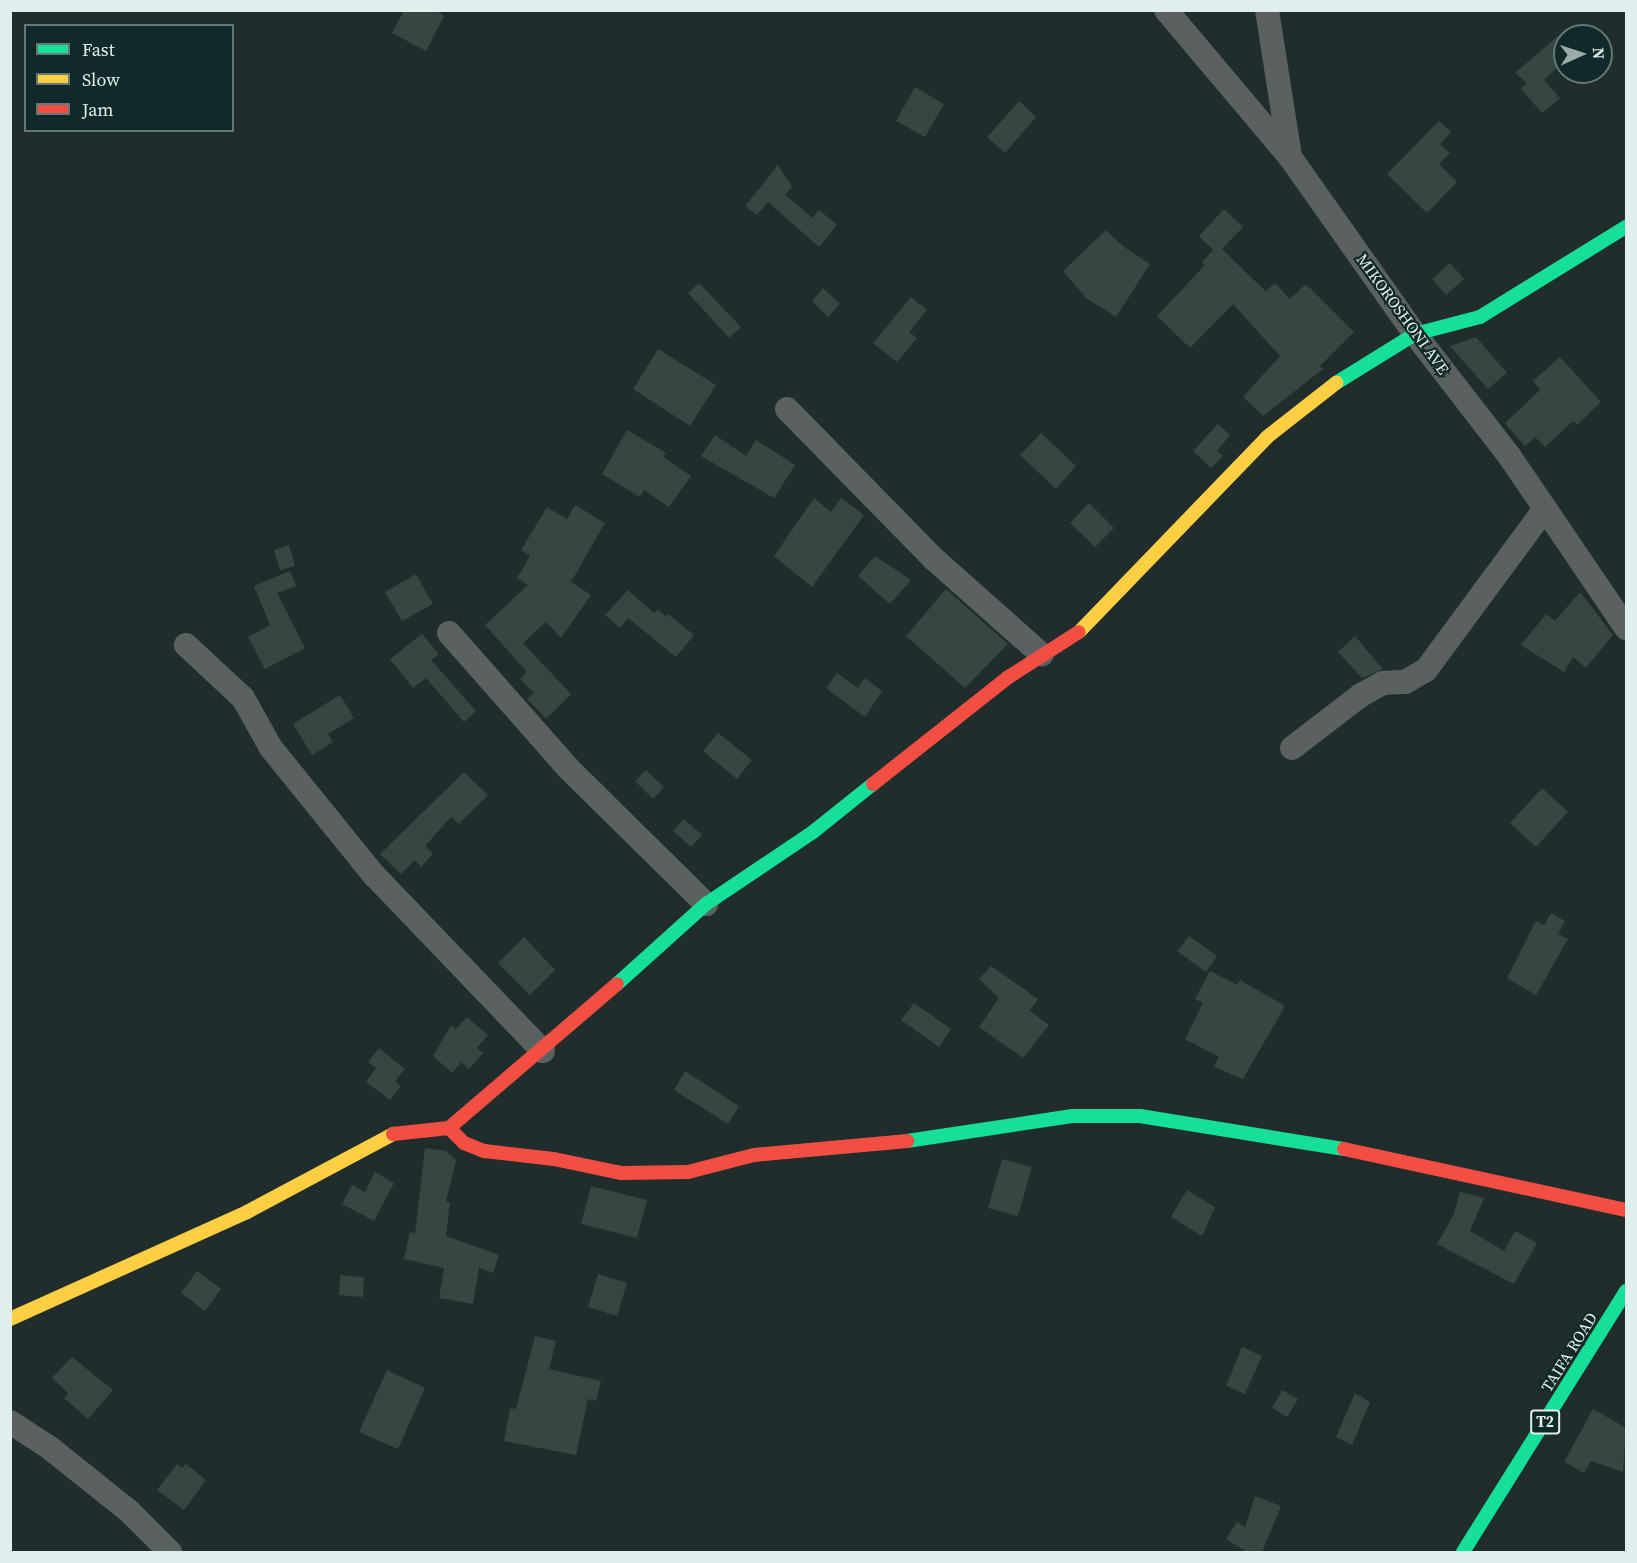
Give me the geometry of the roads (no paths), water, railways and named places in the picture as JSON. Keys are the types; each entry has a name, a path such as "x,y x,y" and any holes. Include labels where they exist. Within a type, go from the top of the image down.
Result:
{"main road":[{"path":"10,1319 248,1212 398,1131 448,1128 543,1051 706,904 813,832 1042,655 1072,639 1267,437 1356,368 1415,334 1480,317 1626,227"},
{"path":"448,1128 465,1143 484,1151 554,1159 621,1173 688,1172 754,1155 950,1137 1072,1116 1117,1114 1365,1152 1626,1210"},
{"name":"TAIFA ROAD","path":"1464,1552 1626,1291"}],"street":[{"name":"MIKOROSHONI AVE","path":"1166,10 1290,157 1415,334 1476,410 1626,628"},
{"path":"1267,10 1290,157"},
{"path":"787,409 934,559 1042,655"},
{"path":"1292,748 1361,695 1383,683 1405,682 1426,670 1544,510"},
{"path":"449,633 568,768 706,904"},
{"path":"186,645 243,698 271,748 374,875 543,1051"},
{"path":"10,1422 129,1511 170,1552"}]}
